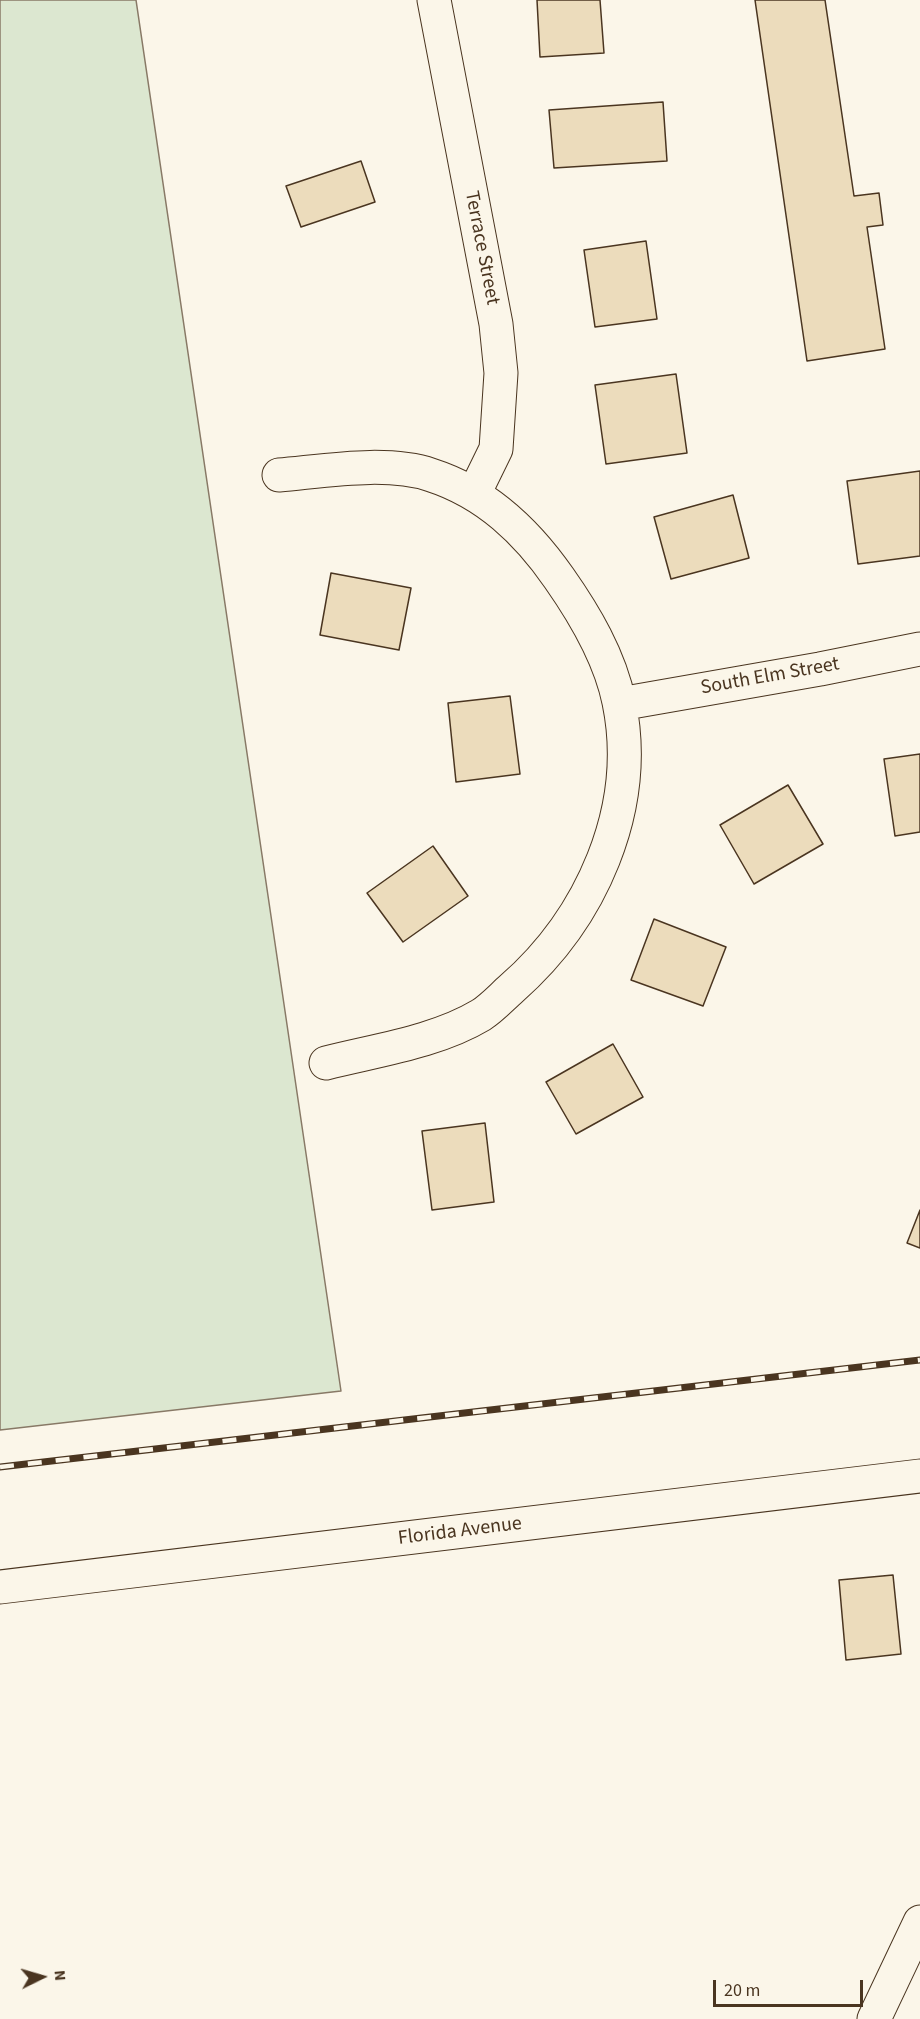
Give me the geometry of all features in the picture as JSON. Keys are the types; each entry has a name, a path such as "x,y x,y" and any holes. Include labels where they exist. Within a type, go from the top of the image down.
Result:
{"street":[{"name":"Terrace Street","path":"434,0 496,324 501,373 496,449 474,494"},
{"path":"279,475 380,467 430,474 474,494 510,519 546,560 594,635 612,675 620,704 625,771 613,831 595,880 570,925 531,971 483,1014 449,1031 326,1063"},
{"name":"South Elm Street","path":"620,704 920,649"},
{"name":"Florida Avenue","path":"0,1587 920,1476"},
{"path":"874,2019 920,1922"}],"green space":[{"path":"0,0 136,0 341,1391 0,1430"}],"building":[{"path":"537,0 600,0 604,53 540,57"},
{"path":"755,0 825,0 854,196 879,193 883,225 867,227 885,349 807,361"},
{"path":"663,102 667,161 554,168 549,110"},
{"path":"361,161 375,202 301,227 286,186"},
{"path":"646,241 657,319 595,327 584,250"},
{"path":"676,374 687,453 606,464 595,385"},
{"path":"920,471 920,556 858,564 847,481"},
{"path":"733,495 749,558 671,579 654,517"},
{"path":"331,573 411,588 399,650 320,635"},
{"path":"510,696 520,774 456,782 448,703"},
{"path":"920,754 920,832 895,836 884,759"},
{"path":"788,785 823,844 754,884 720,825"},
{"path":"433,846 468,896 403,942 367,893"},
{"path":"654,919 726,947 703,1006 631,980"},
{"path":"613,1044 643,1097 576,1134 546,1082"},
{"path":"485,1123 494,1202 432,1210 422,1131"},
{"path":"920,1210 920,1248 907,1243"},
{"path":"893,1575 901,1654 846,1660 839,1580"}],"railway":[{"path":"0,1467 920,1360"}]}
